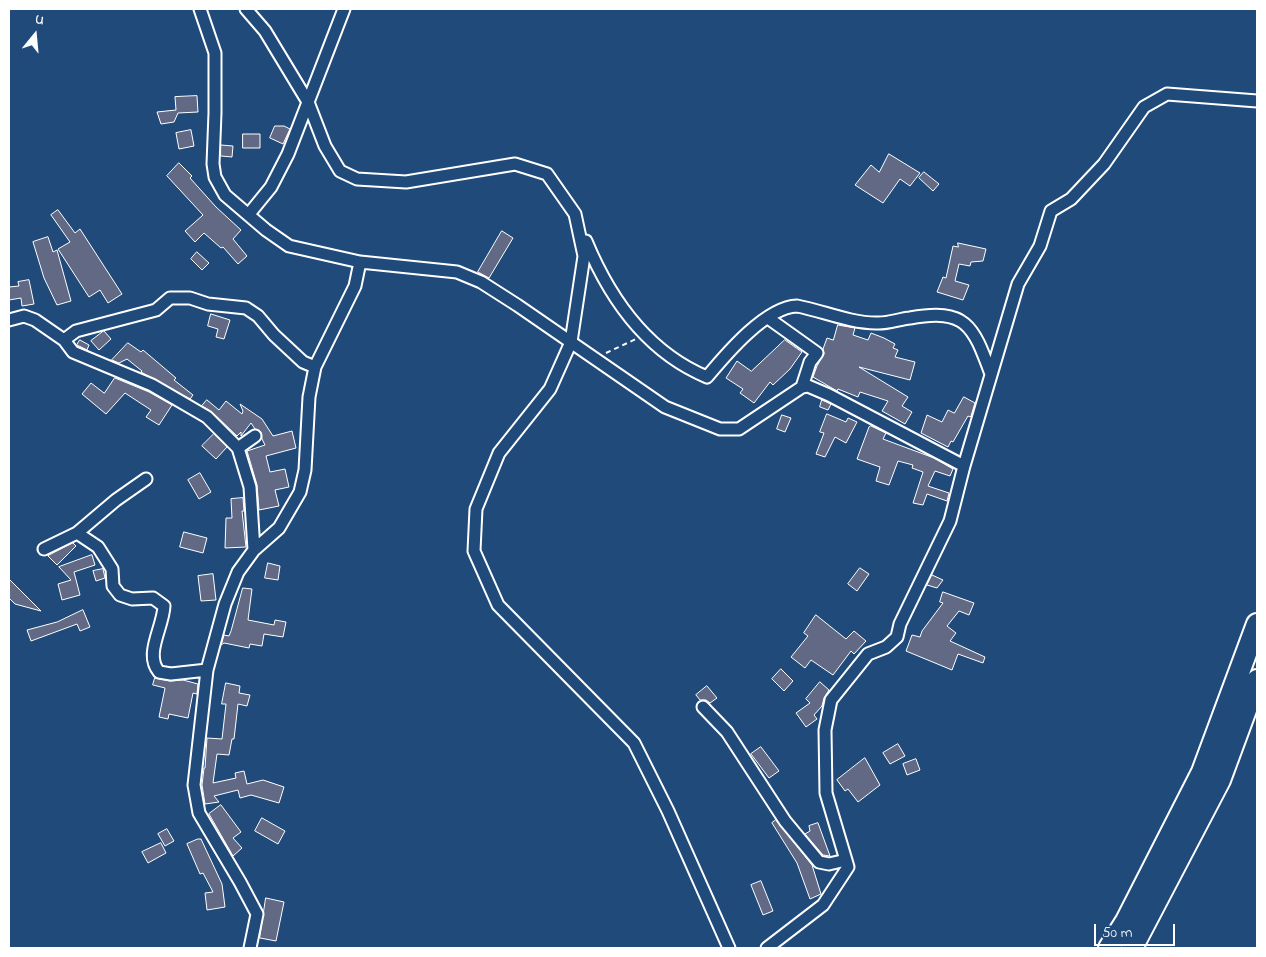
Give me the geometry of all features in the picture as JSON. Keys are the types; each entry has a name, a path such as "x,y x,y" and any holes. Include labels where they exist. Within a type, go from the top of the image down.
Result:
{"highway":[{"path":"1109,948 1126,921 1202,772 1257,624"},
{"path":"1132,948 1220,780 1257,680"}],"street":[{"path":"200,9 215,53 215,113 212,164 215,177 225,195 266,230 289,246 360,262 457,272 481,282 665,407 720,429 739,429 802,387 808,386 829,395 964,466"},
{"path":"246,9 265,31 308,102 325,146 340,170 357,179 406,182 515,164 547,174 575,214 600,274 634,324 680,364 707,377 747,335 768,318 786,306 798,306 877,324 930,314 949,316 969,326 978,338 991,374"},
{"path":"249,214 271,187 288,154 344,9"},
{"path":"767,948 823,905 848,867 826,793 825,730 831,700 868,654 886,647 897,637 900,624 950,520 1018,284 1040,246 1051,211 1072,199 1104,164 1144,106 1167,94 1257,102"},
{"path":"575,214 584,256 571,342 550,389 499,453 476,509 474,551 498,605 634,743 668,811 729,948"},
{"path":"250,948 257,914 199,812 194,785 207,670 224,604 238,572 254,550 278,528 300,492 305,470 309,397 315,367 355,286 360,262"},
{"path":"64,340 76,332 156,310 170,298 190,298 208,304 246,308 258,316 274,335 303,362 315,367"},
{"path":"9,320 24,316 35,320 64,340 73,352 152,385 207,417 238,448 250,487 254,550"},
{"path":"768,318 817,353 810,362 802,387"},
{"path":"238,448 255,436"},
{"path":"44,549 78,533 116,500 146,479"},
{"path":"78,533 98,547 112,570 113,586 120,595 132,599 153,598 164,606 164,619 152,655 153,664 160,672 171,674 207,670"},
{"path":"703,707 727,732 785,821 819,862 829,864 846,860"}],"path":[{"path":"595,358 645,334"}],"building":[{"path":"197,96 198,112 178,113 174,122 161,124 157,112 176,110 175,97"},
{"path":"275,126 284,126 290,129 283,144 270,138"},
{"path":"191,130 194,146 179,149 176,133"},
{"path":"243,134 260,134 260,148 243,148"},
{"path":"221,145 233,146 232,157 221,156"},
{"path":"889,154 920,173 910,186 900,179 883,203 855,185 871,165 879,172"},
{"path":"179,163 192,176 190,178 216,207 241,230 233,239 247,256 238,264 223,247 221,248 204,233 195,242 185,231 203,215 167,176"},
{"path":"924,172 939,184 933,191 919,178"},
{"path":"58,210 75,233 80,229 122,294 108,303 100,290 89,297 58,249 70,242 51,215"},
{"path":"502,231 513,238 489,278 478,272"},
{"path":"48,237 53,252 57,250 71,301 57,305 44,278 33,242"},
{"path":"958,243 986,249 983,261 971,262 970,266 959,264 955,281 969,285 963,300 937,292 943,277 946,278 953,246 958,247"},
{"path":"197,252 209,263 202,270 191,259"},
{"path":"29,280 34,304 22,306 21,298 9,300 9,287 19,286 18,282"},
{"path":"211,314 230,320 224,339 216,337 218,329 208,326"},
{"path":"838,325 855,328 853,335 868,340 871,333 884,338 895,344 893,348 898,350 895,357 915,362 910,380 859,367 908,397 902,406 912,412 905,424 882,411 888,401 860,392 858,397 838,389 837,391 813,377 824,354 823,349 827,338 833,340"},
{"path":"104,331 111,339 99,350 91,341"},
{"path":"80,340 89,345 87,350 77,345"},
{"path":"785,340 802,352 790,369 773,385 770,382 754,403 740,393 743,389 726,378 737,361 751,371"},
{"path":"128,343 141,352 143,350 176,378 174,380 193,395 190,399 141,372 127,359 119,363 112,360"},
{"path":"115,378 149,392 172,405 159,425 146,417 151,410 125,393 106,414 82,394 91,383 104,393"},
{"path":"964,397 975,403 971,416 968,416 948,447 921,433 927,415 942,422 948,410 954,413"},
{"path":"207,400 219,410 226,401 242,414 243,411 240,404 262,419 273,436 292,431 296,448 266,456 270,472 285,469 289,487 275,490 279,506 259,510 257,485 247,451 265,445 261,432 255,429 251,423 241,436 241,432 237,436 212,412 202,406"},
{"path":"822,400 831,404 828,410 820,407"},
{"path":"827,414 846,422 848,418 857,422 846,443 835,437 825,457 816,454 824,433 820,432"},
{"path":"782,415 791,418 785,432 777,429"},
{"path":"871,426 886,433 883,439 934,458 953,469 950,476 935,471 928,486 949,493 947,501 927,494 923,505 913,503 923,472 912,468 913,465 898,461 889,485 876,481 880,467 857,459"},
{"path":"214,434 227,447 216,459 202,446"},
{"path":"200,473 211,492 199,499 188,480"},
{"path":"243,498 244,511 242,511 246,547 225,548 226,518 232,518 231,499"},
{"path":"184,532 207,538 203,553 180,547"},
{"path":"73,543 76,546 57,565 48,556"},
{"path":"92,555 95,565 74,572 80,595 62,600 58,584 71,580 59,567"},
{"path":"268,563 280,566 278,580 265,578"},
{"path":"860,568 869,574 857,591 848,584"},
{"path":"103,569 105,578 96,581 93,571"},
{"path":"213,574 216,600 201,601 198,576"},
{"path":"932,575 943,580 937,588 927,585"},
{"path":"9,579 41,611 15,604 9,598"},
{"path":"243,588 252,589 248,620 274,625 275,620 286,622 283,637 264,634 262,646 250,644 249,648 224,643 221,645 224,635 229,636 231,631"},
{"path":"943,592 974,603 969,615 959,611 947,626 956,633 950,641 985,657 983,663 958,654 952,670 906,651 912,635 920,637 922,631 943,603 940,602"},
{"path":"83,610 90,627 80,631 77,624 31,641 27,630 57,622"},
{"path":"816,615 846,639 854,631 866,641 854,654 851,651 833,675 811,660 805,668 791,657 808,636 804,633"},
{"path":"781,669 793,681 784,691 772,679"},
{"path":"155,678 170,681 183,680 198,684 197,694 193,693 188,718 169,714 168,719 159,717 165,688 153,685"},
{"path":"820,682 829,690 822,706 814,715 817,719 806,727 796,713 810,703 806,699"},
{"path":"226,683 240,686 239,693 250,695 247,706 238,704 234,739 232,739 229,755 217,754 213,783 236,778 235,773 244,771 247,784 263,780 284,787 279,803 251,795 240,798 238,790 214,796 219,802 205,804 202,785 207,738 222,739 226,704 222,704"},
{"path":"707,686 717,698 710,703 706,700 700,700 696,695"},
{"path":"898,744 905,756 890,764 883,753"},
{"path":"761,747 779,771 769,778 751,754"},
{"path":"865,758 880,785 858,802 848,789 845,791 837,780"},
{"path":"916,759 920,770 907,775 903,764"},
{"path":"221,805 241,832 233,838 242,848 233,856 209,814"},
{"path":"262,818 285,831 278,844 255,831"},
{"path":"776,820 812,865 821,894 810,899 797,863 772,823"},
{"path":"818,823 830,856 823,855 805,834 810,831 809,826"},
{"path":"167,829 174,841 165,846 158,834"},
{"path":"201,839 222,884 225,907 207,910 205,893 213,892 203,873 200,874 187,844"},
{"path":"161,843 166,853 148,863 142,852"},
{"path":"761,881 773,911 763,915 751,885"},
{"path":"266,898 284,902 276,941 260,938"}]}
